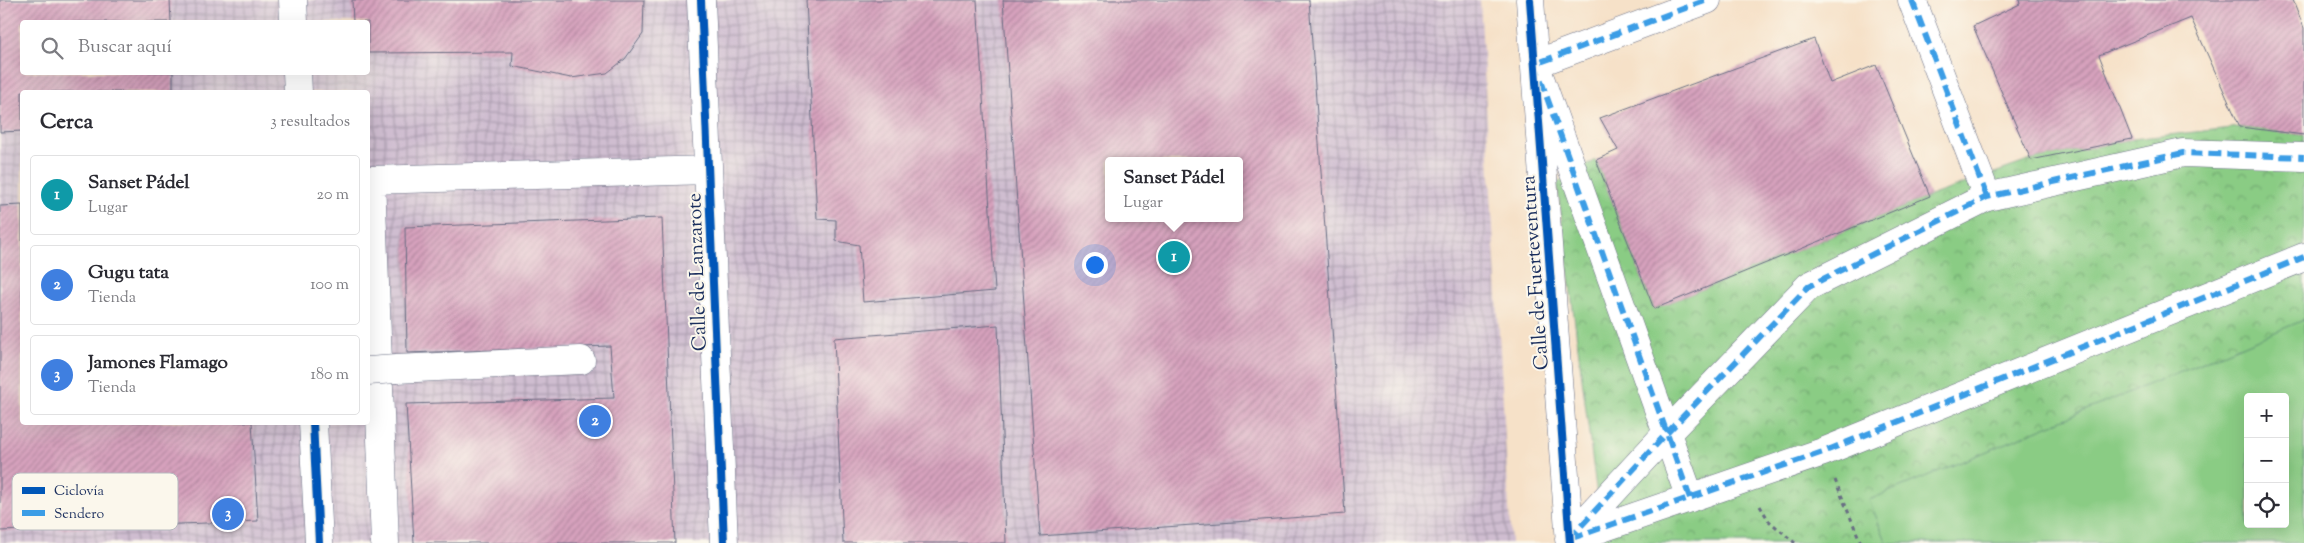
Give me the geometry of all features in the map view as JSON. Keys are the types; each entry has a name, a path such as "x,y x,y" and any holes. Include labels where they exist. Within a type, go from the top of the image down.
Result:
{"street":[{"path":"293,0 294,20"},
{"name":"Calle de Lanzarote","path":"701,0 724,543"},
{"name":"Calle de Fuerteventura","path":"1530,0 1570,541"},
{"path":"1690,498 1535,64 1707,0"},
{"path":"1912,0 1987,196"},
{"path":"297,75 298,90"},
{"path":"1570,541 1667,433 1809,286 1987,196 2183,153 2304,157"},
{"path":"385,543 371,180 708,170"},
{"path":"1570,541 1823,452 2304,257"},
{"path":"370,371 580,360"},
{"path":"313,425 319,543"}],"path":[{"path":"1823,452 1861,543"},
{"path":"1745,479 1769,521 1795,543"}],"shaded area":[{"path":"0,0 1480,0 1511,543 0,543"}],"green space":[{"path":"2240,127 2304,135 2304,543 1603,543 1557,183 1596,160 1654,309 1930,196 2031,160 2132,139"},
{"path":"2304,320 2304,543 1887,543 1869,500"}],"building":[{"path":"0,0 170,0 171,20 20,20 20,75 173,75 173,90 20,90 20,131 0,132"},
{"path":"352,0 644,0 643,34 625,59 607,73 571,78 512,66 513,52 370,53 370,20 353,20"},
{"path":"806,0 977,0 995,291 863,302 859,245 836,241 836,220 817,219"},
{"path":"1003,0 1309,0 1345,514 1040,536"},
{"path":"2019,0 2293,0 2304,28 2304,135 2240,127 2191,18 2099,55 2132,139 2031,160 1973,26 2020,4"},
{"path":"1814,39 1830,83 1876,65 1930,196 1654,309 1596,160 1618,150 1600,118"},
{"path":"20,205 20,425 252,425 258,521 178,524 178,473 12,473 12,530 26,530 0,531 0,206"},
{"path":"662,218 675,543 414,543 406,404 614,398 610,346 407,353 405,227"},
{"path":"998,325 1006,543 843,543 834,338"}],"marked path":[{"path":"1690,498 1535,64 1707,0"},
{"path":"1912,0 1987,197"},
{"path":"1569,539 1667,433 1809,286 1987,197 2183,153 2304,157"},
{"path":"1572,538 1823,452 2304,257"}],"cycle path":[{"path":"701,0 724,543"},
{"path":"1530,0 1570,543"},
{"path":"313,425 319,543"}],"place":[{"name":"Sanset Pádel","path":"1174,257"},
{"name":"Gugu tata","path":"595,421"},
{"name":"Jamones Flamago","path":"228,514"}]}
